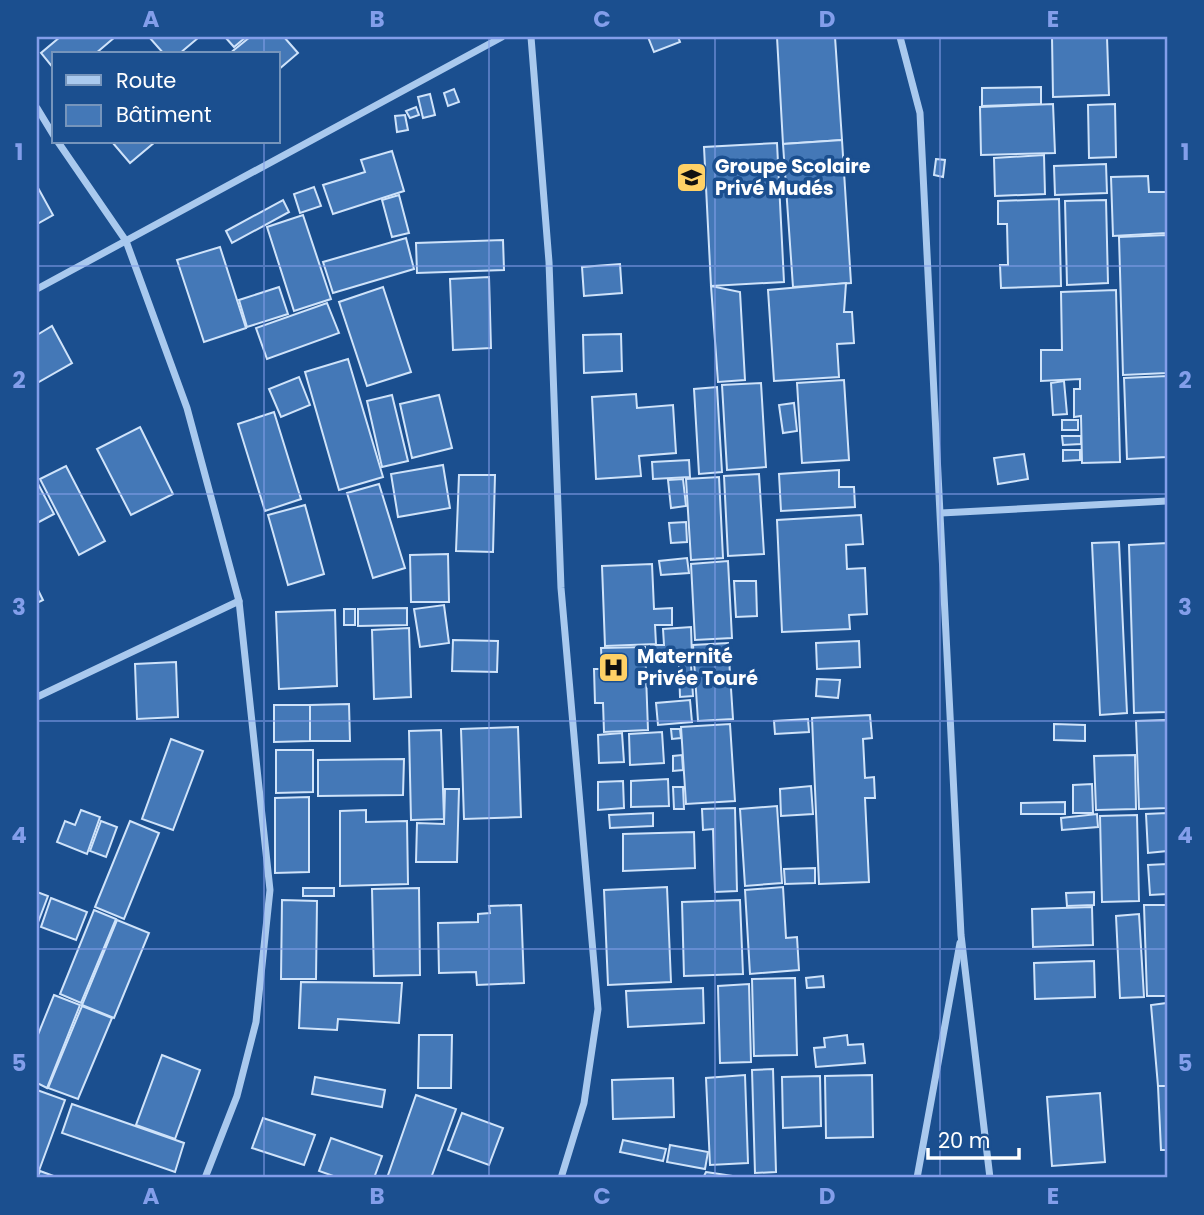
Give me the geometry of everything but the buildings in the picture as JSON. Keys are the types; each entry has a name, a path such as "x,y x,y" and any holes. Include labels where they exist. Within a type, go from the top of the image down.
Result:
{"street":[{"path":"37,289 502,37"},
{"path":"531,37 549,262 561,588 598,1009 584,1103 561,1178"},
{"path":"900,37 920,113 961,935 990,1178"},
{"path":"37,108 52,133"},
{"path":"59,144 126,242 187,408 239,601 270,890 256,1022 237,1096 205,1178"},
{"path":"941,513 1167,501"},
{"path":"37,697 239,601"},
{"path":"917,1178 961,935"}],"place":[{"name":"Groupe Scolaire Privé Mudés","path":"692,177"},
{"name":"Maternité Privée Touré","path":"614,667"}]}
